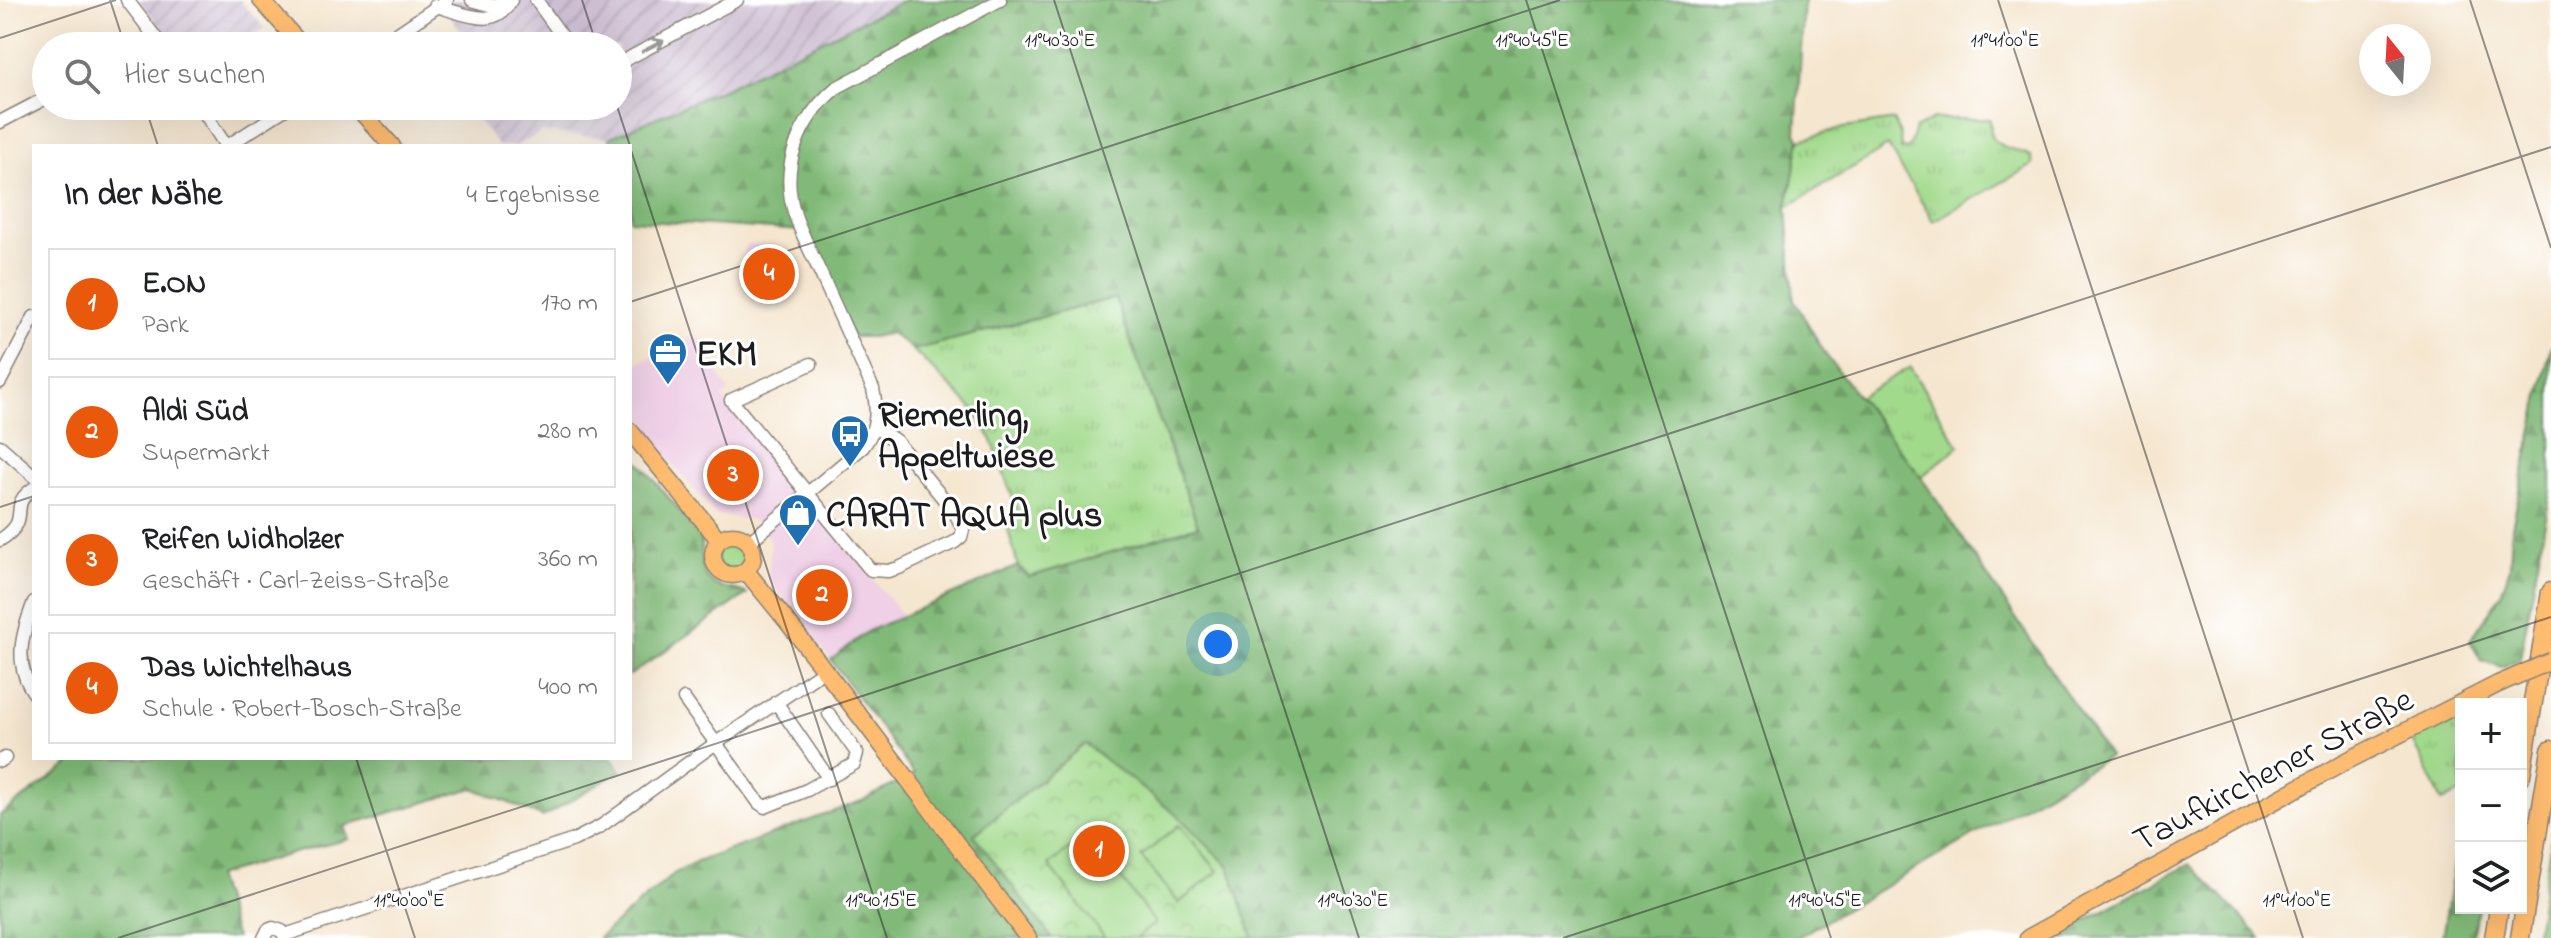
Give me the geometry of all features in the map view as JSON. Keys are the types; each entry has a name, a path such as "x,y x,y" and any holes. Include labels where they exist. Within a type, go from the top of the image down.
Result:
{"highway":[{"path":"2522,770 2551,592"},
{"path":"2520,938 2551,750"},
{"path":"2494,938 2498,914"}],"main road":[{"path":"261,0 290,32"},
{"path":"369,120 390,144"},
{"path":"632,433 719,540"},
{"path":"735,535 749,542 753,554 746,571 731,576 717,568 712,553 719,540 735,535"},
{"path":"746,571 1028,938"},
{"name":"Taufkirchener Straße","path":"2028,938 2343,763 2498,684 2551,661"}],"street":[{"path":"127,0 151,32"},
{"path":"472,0 493,6 510,0"},
{"path":"399,32 441,3 480,18 492,18 504,11 510,0"},
{"path":"536,0 559,32"},
{"path":"632,56 737,0"},
{"path":"749,542 863,447 875,427 873,389 795,214 790,189 794,147 814,109 836,88 1000,0"},
{"path":"0,122 32,105"},
{"path":"209,120 226,144"},
{"path":"230,144 268,120"},
{"path":"0,382 32,321"},
{"path":"811,364 731,400 871,570 888,571 955,542 963,530 956,514 896,441 875,427"},
{"path":"0,446 32,474"},
{"path":"0,540 18,527 21,518 19,504 22,497 32,490"},
{"path":"32,608 20,655 23,672 32,689"},
{"path":"264,938 273,928 278,928 285,937 574,840 601,826 825,670"},
{"path":"684,699 765,807 829,779 854,764 857,758 852,745 829,714"},
{"path":"776,702 829,779"}],"shaded area":[{"path":"139,0 240,0 265,28 258,32 163,32"},
{"path":"437,0 905,0 727,87 609,138 542,132 520,144 496,144 478,120 632,120 632,32 462,32"},
{"path":"747,244 775,246 781,258 792,253 796,261 780,268 786,282 765,291 743,253"},
{"path":"697,335 729,392 721,397 903,616 868,631 831,660 768,578 771,541 755,520 716,515 632,416 632,366"}],"green space":[{"path":"905,0 1804,0 1796,133 1800,140 1787,207 1794,300 1826,355 1921,477 2109,757 1796,938 1253,938 1229,867 1179,817 1085,744 974,835 1052,938 598,938 675,873 864,800 914,774 831,660 868,631 1018,566 1029,577 1198,526 1115,298 913,350 891,333 852,337 805,231 632,220 632,144 610,144 609,138 727,87"},
{"path":"1933,119 1990,119 1991,137 2006,147 2031,156 2033,165 1933,221 1888,146 1787,207 1800,140 1838,129 1894,120 1900,134 1901,148 1908,149 1915,129"},
{"path":"1115,298 1198,526 1029,577 1018,566 1007,526 1019,516 992,440 972,408 913,350"},
{"path":"2551,345 2551,490 2520,659 2501,667 2481,660 2470,641 2501,594 2510,567 2512,527"},
{"path":"1910,367 1959,446 1921,477 1859,397"},
{"path":"632,453 699,534 706,577 721,587 747,594 632,674"},
{"path":"732,541 743,545 747,556 743,567 732,571 721,567 717,556 721,545"},
{"path":"2455,718 2455,796 2442,801 2412,738"},
{"path":"1085,744 1179,817 1229,867 1253,938 1052,938 974,835"},
{"path":"75,760 613,760 621,771 543,817 473,788 345,826 349,839 216,876 236,938 0,938 0,815"},
{"path":"1179,825 1218,871 1179,903 1141,857"},
{"path":"1088,835 1155,923 1136,938 1105,938 1049,865"},
{"path":"2551,838 2551,938 2535,938"},
{"path":"2455,860 2455,914 2477,914 2472,938 2442,938"},
{"path":"2190,864 2261,938 2052,938"}],"place":[{"name":"Das Wichtelhaus","path":"769,274"},
{"name":"EKM","path":"668,386"},
{"name":"Riemerling, Appeltwiese","path":"850,468"},
{"name":"Reifen Widholzer","path":"733,475"},
{"name":"CARAT AQUA plus","path":"798,547"},
{"name":"Aldi Süd","path":"822,595"},
{"name":"E.ON","path":"1099,851"}]}
